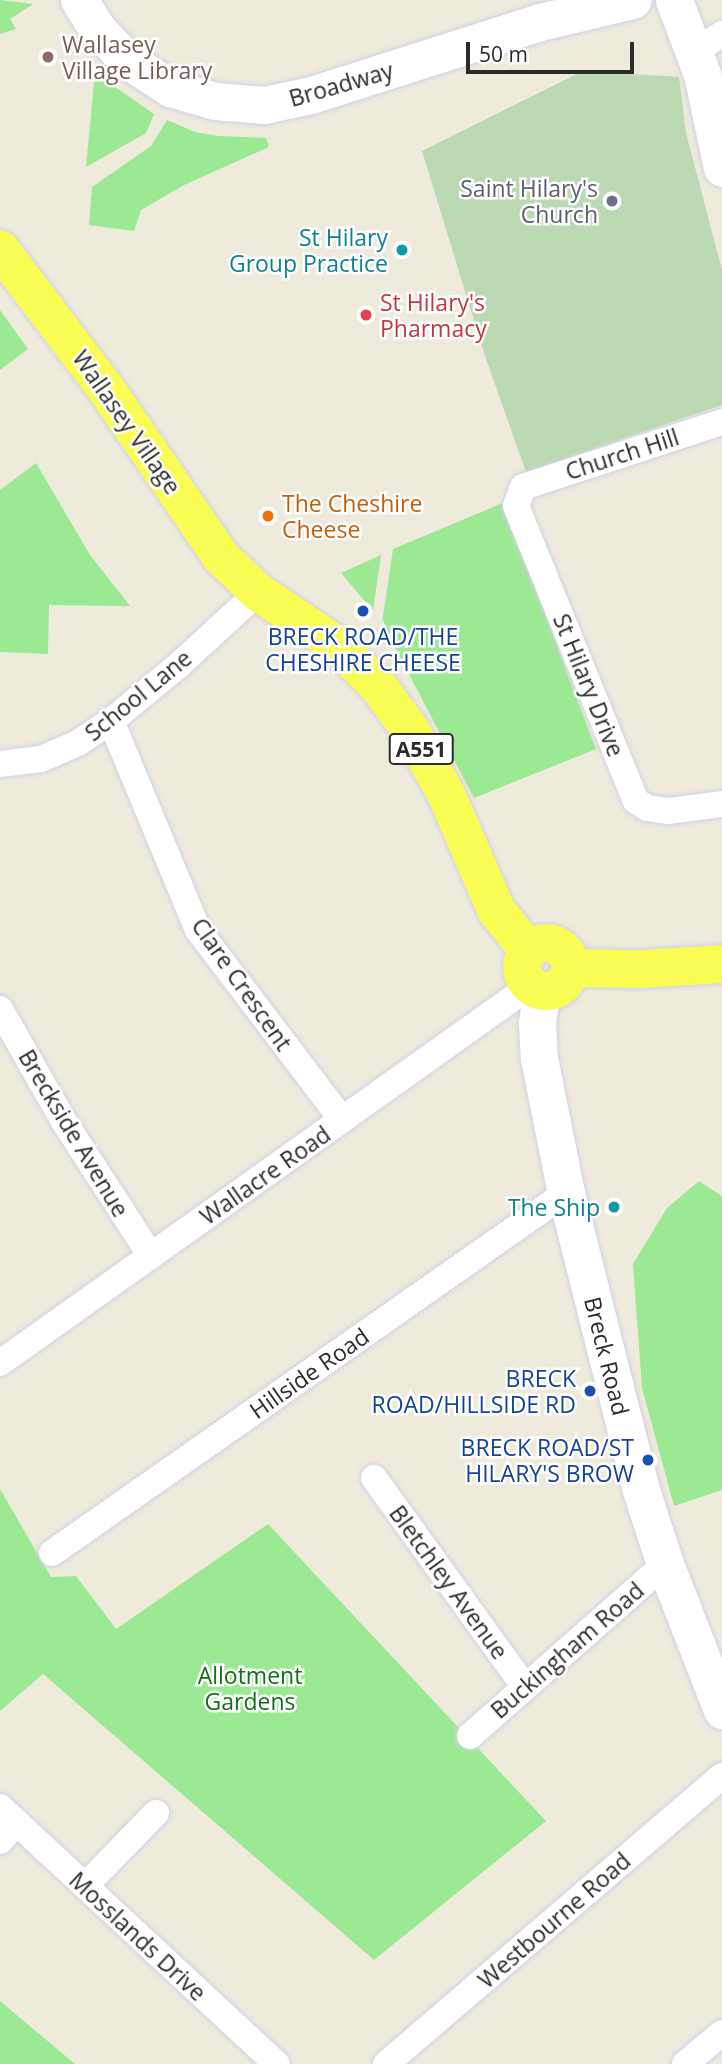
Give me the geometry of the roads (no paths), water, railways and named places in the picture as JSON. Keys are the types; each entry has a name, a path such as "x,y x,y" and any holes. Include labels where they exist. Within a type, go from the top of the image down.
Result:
{"main road":[{"name":"Wallasey Village","path":"1,254 106,389 221,557 258,592"},
{"name":"A551","path":"258,592 337,645 378,686 411,731 447,796 496,910 533,976"},
{"path":"533,976 535,945 552,943 565,953 571,968 642,969 722,964"}],"street":[{"name":"Broadway","path":"79,0 98,30 126,59 170,88 215,101 264,105 311,95 540,22 632,0"},
{"path":"674,0 709,43 722,168"},
{"name":"Church Hill","path":"523,487 722,422"},
{"name":"St Hilary Drive","path":"523,487 516,506 636,801 647,808 669,811 722,804"},
{"name":"School Lane","path":"0,764 41,759 78,743 111,721 179,665 258,592"},
{"name":"Clare Crescent","path":"111,721 198,930 342,1119"},
{"name":"Wallacre Road","path":"0,1363 342,1119 533,976"},
{"name":"Breck Road","path":"533,976 539,1058 566,1193 641,1490 665,1564 722,1710"},
{"name":"Breckside Avenue","path":"0,1009 63,1120 151,1256"},
{"name":"Hillside Road","path":"52,1553 566,1193"},
{"name":"Bletchley Avenue","path":"374,1478 524,1686"},
{"name":"Buckingham Road","path":"470,1736 665,1564"},
{"name":"Westbourne Road","path":"386,2064 722,1776"},
{"path":"85,1886 156,1813"},
{"name":"Mosslands Drive","path":"6,1823 85,1886 277,2064"},
{"path":"685,2064 722,2033"}],"place":[{"name":"Wallasey Village Library","path":"48,57"},
{"name":"Saint Hilary's Church","path":"612,201"},
{"name":"St Hilary Group Practice","path":"402,250"},
{"name":"St Hilary's Pharmacy","path":"366,315"},
{"name":"The Cheshire Cheese","path":"268,516"},
{"name":"BRECK ROAD/THE CHESHIRE CHEESE","path":"363,611"},
{"name":"The Ship","path":"614,1207"},
{"name":"BRECK ROAD/HILLSIDE RD","path":"590,1391"},
{"name":"BRECK ROAD/ST HILARY'S BROW","path":"648,1460"}],"park label":[{"name":"Allotment Gardens","path":"250,1688"}]}
